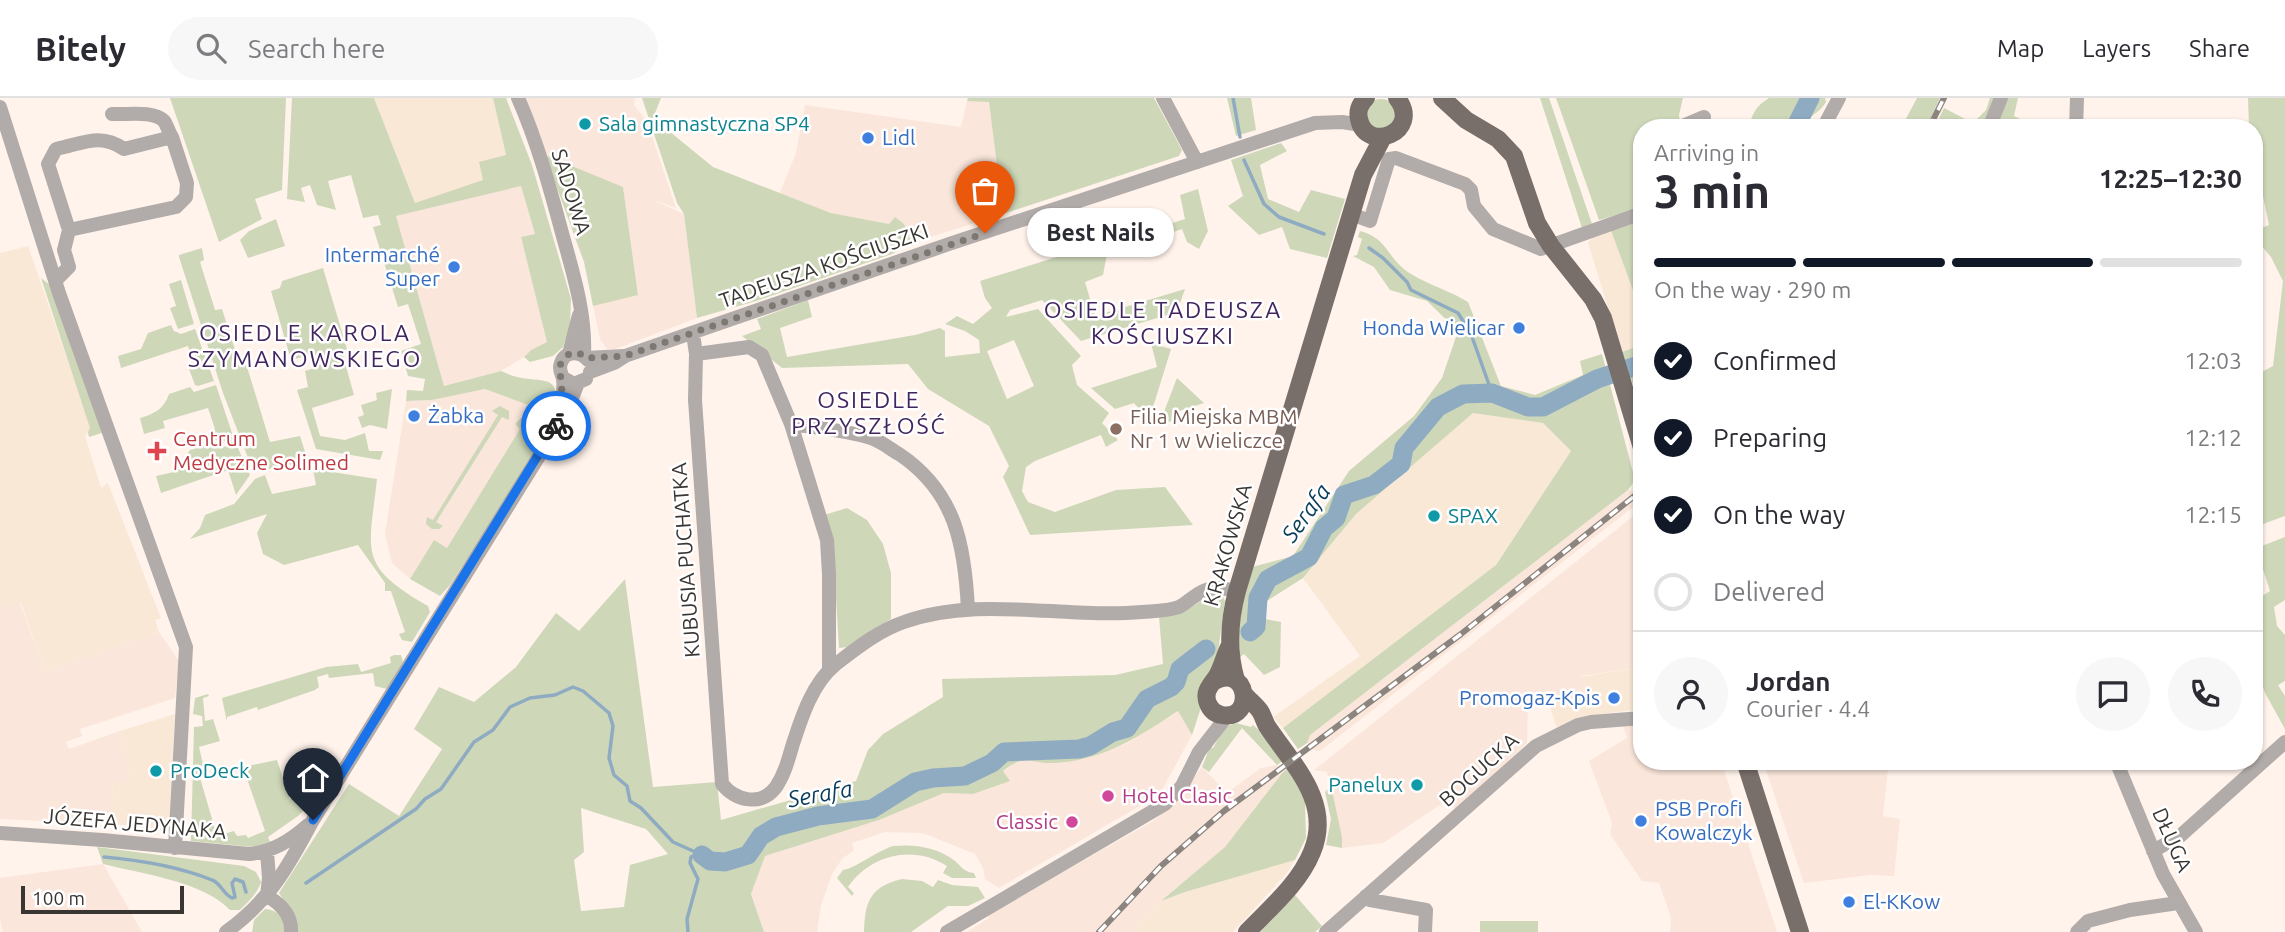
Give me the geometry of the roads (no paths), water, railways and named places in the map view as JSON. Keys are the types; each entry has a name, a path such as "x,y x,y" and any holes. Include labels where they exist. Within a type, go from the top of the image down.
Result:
{"main road":[{"path":"1370,131 1395,132 1403,121 1403,108 1398,98"},
{"path":"1442,98 1466,120 1499,139 1514,156 1537,223 1551,246 1593,299 1602,318 1633,416"},
{"name":"KRAKOWSKA","path":"1247,932 1302,871 1312,852 1317,832 1317,812 1311,790 1299,768 1240,688 1229,647 1230,622 1237,591 1363,175 1361,168 1370,131 1359,116 1363,101"},
{"name":"KRAKOWSKA","path":"1213,682 1229,647"},
{"path":"1230,715 1242,707 1240,688 1224,677 1213,682 1207,692 1208,704 1215,713 1265,724"},
{"path":"1748,770 1800,932"}],"street":[{"name":"SADOWA","path":"518,98 553,199 579,300 582,360 560,365 563,378"},
{"path":"1163,98 1197,162"},
{"path":"1828,119 1839,98"},
{"path":"1993,119 2001,98"},
{"path":"2076,119 2077,98"},
{"name":"TADEUSZA KOŚCIUSZKI","path":"582,360 625,356 692,334 949,244 1315,123 1363,101"},
{"path":"0,107 56,280 186,647 175,848"},
{"path":"69,230 176,207 186,197 187,183 172,137 163,121 146,115 112,114"},
{"path":"1699,119 1704,117"},
{"name":"TADEUSZA KOŚCIUSZKI","path":"1315,123 1342,122 1370,131"},
{"path":"56,280 69,267 64,250 69,230 48,164 56,149 99,139 112,141 124,149 172,137"},
{"path":"1351,214 1370,221 1389,159 1396,158 1465,184 1471,190 1474,206 1493,229 1541,249 1633,216"},
{"name":"KUBUSIA PUCHATKA","path":"692,334 696,354 695,400 722,784 730,793 742,800 753,800 774,789 782,777 800,722 829,670"},
{"path":"696,354 749,346 762,355 791,424 828,544 829,670"},
{"path":"563,378 570,383 586,379 582,360"},
{"path":"559,421 563,378"},
{"path":"226,932 267,896 282,877 313,820 572,401 578,383"},
{"path":"791,424 873,438 910,462 925,476 945,502 954,520 966,565 968,610"},
{"path":"829,670 879,633 905,621 938,613 968,610 1108,614 1142,612 1180,607 1209,588 1237,591"},
{"path":"947,932 1165,804 1182,786 1199,752 1208,719 1208,704"},
{"path":"1199,752 1230,715"},
{"name":"BOGUCKA","path":"1326,932 1536,746 1591,722 1633,719"},
{"path":"2263,762 2285,743"},
{"name":"DŁUGA","path":"2120,770 2153,851 2178,903 2196,932"},
{"path":"2153,851 2180,836 2255,770"},
{"path":"267,852 296,836 313,820"},
{"name":"JÓZEFA JEDYNAKA","path":"0,833 242,854 267,852"},
{"path":"267,852 277,861 282,877"},
{"path":"267,852 267,896"},
{"path":"267,896 284,910 291,928"},
{"path":"1366,896 1370,900 1426,910 1425,932"},
{"path":"2077,932 2088,921 2130,910 2178,903"}],"waterway":[{"path":"1233,98 1240,137"},
{"name":"Serafa","path":"1800,119 1810,98"},
{"path":"1244,160 1264,204 1279,217 1324,234"},
{"path":"1369,248 1383,258 1407,282 1411,290 1458,313 1471,334 1492,393"},
{"name":"Serafa","path":"1250,632 1256,627 1258,598 1268,579 1309,557 1324,528 1336,518 1344,495 1374,485 1401,464 1404,448 1438,407 1463,394 1492,393 1528,407 1543,407 1597,379 1633,367"},
{"name":"Serafa","path":"702,855 710,861 725,862 748,855 761,836 776,827 818,816 872,809 915,782 965,776 992,763 1004,752 1079,749 1090,746 1113,732 1127,728 1147,699 1171,687 1176,682 1180,669 1206,649"},
{"path":"306,883 416,809 425,799 441,789 474,742 493,730 510,707 530,698 555,695 573,687 583,691 609,713 613,726 609,758 614,775 627,786 630,801 641,808 673,842 702,855"},
{"name":"Serafa","path":"688,932 687,919 698,879 690,863 691,857 697,855"},
{"path":"104,857 159,865 200,875 215,881 232,898 235,897 232,883 235,879 243,882 246,892"}],"railway":[{"path":"1934,119 1944,98"},
{"path":"1099,932 1161,866 1224,811 1461,634 1633,497"}],"place":[{"name":"Sala gimnastyczna SP4","path":"585,124"},
{"name":"Lidl","path":"868,138"},
{"name":"Best Nails","path":"985,233"},
{"name":"Intermarché Super","path":"454,267"},
{"name":"Honda Wielicar","path":"1519,328"},
{"name":"Żabka","path":"414,416"},
{"name":"Filia Miejska MBM Nr 1 w Wieliczce","path":"1116,429"},
{"name":"Centrum Medyczne Solimed","path":"157,451"},
{"name":"SPAX","path":"1434,516"},
{"name":"Promogaz-Kpis","path":"1614,698"},
{"name":"ProDeck","path":"156,771"},
{"name":"Panelux","path":"1417,785"},
{"name":"Hotel Clasic","path":"1108,796"},
{"name":"PSB Profi Kowalczyk","path":"1641,821"},
{"name":"Classic","path":"1072,822"},
{"name":"El-KKow","path":"1849,902"}],"district":[{"name":"OSIEDLE TADEUSZA KOŚCIUSZKI","path":"1163,323"},
{"name":"OSIEDLE KAROLA SZYMANOWSKIEGO","path":"305,346"},
{"name":"OSIEDLE PRZYSZŁOŚĆ","path":"869,413"}]}
